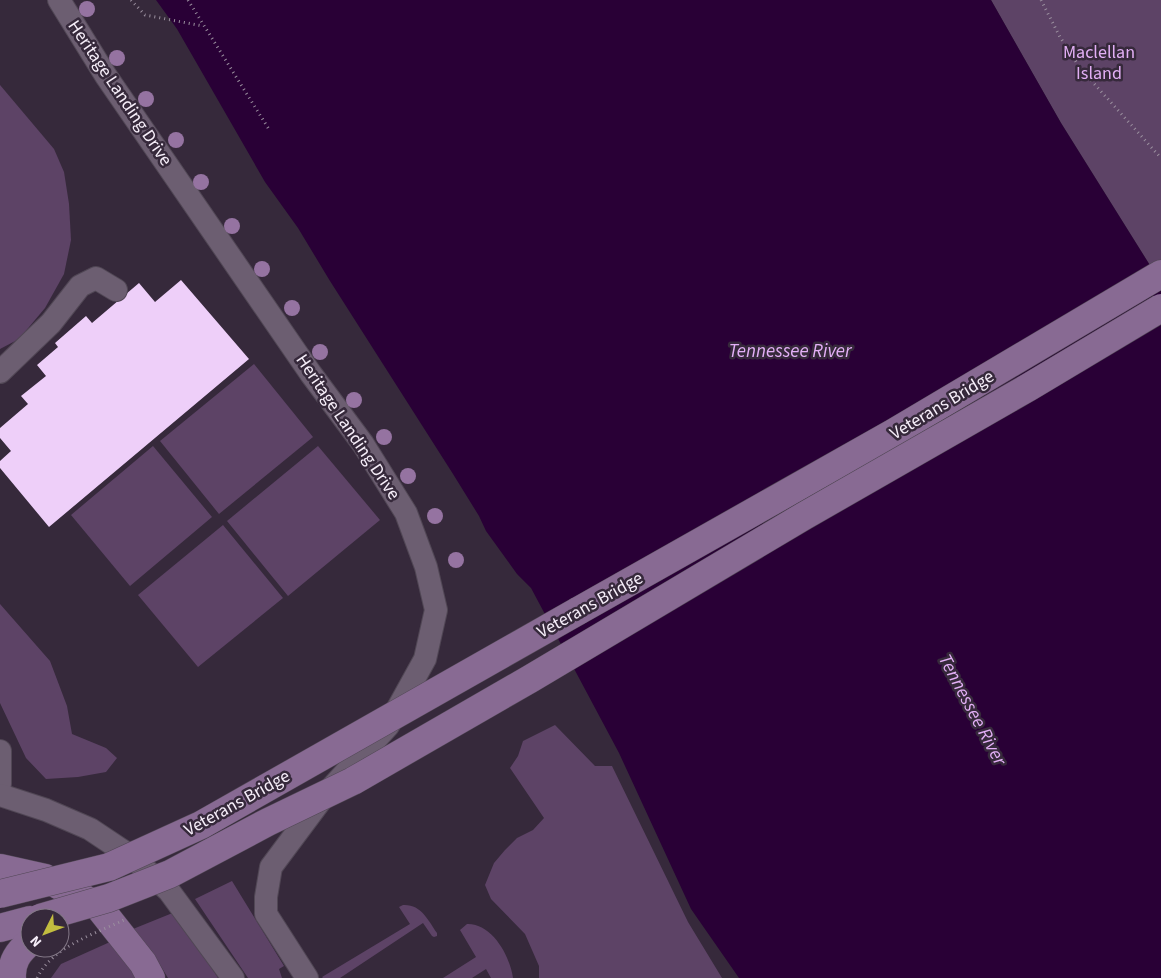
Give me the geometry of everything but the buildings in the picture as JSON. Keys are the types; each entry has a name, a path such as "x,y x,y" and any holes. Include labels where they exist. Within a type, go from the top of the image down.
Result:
{"main road":[{"name":"Veterans Bridge","path":"1,890 109,867 201,825 894,433 1161,274"},
{"name":"Veterans Bridge","path":"70,909 109,898 170,874 268,822 353,781 1161,308"},
{"path":"70,924 124,905 215,864 307,813 353,781"},
{"path":"1,890 45,878 98,906 143,963 151,978"},
{"path":"0,928 20,923"}],"street":[{"name":"Heritage Landing Drive","path":"59,0 106,76 311,374 363,444 406,513 426,567 436,610 425,659 388,726 324,796 271,867 266,897 266,914 307,978"},
{"path":"0,372 52,323 80,286 96,278 116,290"},
{"path":"0,751 0,784"},
{"path":"0,795 46,810 90,829 132,857 169,891 232,978"}],"path":[{"path":"131,0 146,16 204,26"},
{"path":"188,0 270,132"},
{"path":"1041,0 1060,37 1080,68 1161,158"}],"green space":[{"name":"Maclellan Island","path":"991,0 1161,0 1161,283 1061,123"},
{"path":"0,85 54,149 64,172 69,204 71,240 64,274 45,308 19,339 0,349"},
{"path":"254,364 313,437 219,514 160,441"},
{"path":"153,446 212,517 130,586 71,515"},
{"path":"318,446 380,520 288,596 227,521"},
{"path":"223,525 283,598 198,667 138,595"},
{"path":"0,604 50,661 67,706 72,734 106,748 117,758 106,772 78,777 46,779 26,758 0,703"},
{"path":"555,725 595,766 612,766 688,922 722,978 539,978 539,966 525,934 491,899 485,885 494,863 505,850 517,838 533,830 544,818 510,768 518,756 523,741"},
{"path":"232,881 284,966 279,969 282,978 248,978 195,899"},
{"path":"409,905 419,910 437,933 437,936 432,936 423,923 340,978 322,977 410,924 399,907"},
{"path":"175,912 218,978 168,978 151,950 133,929"},
{"path":"467,924 476,925 484,929 498,942 508,960 513,978 491,978 486,969 472,978 443,978 476,957 460,930"},
{"path":"110,942 137,978 51,978 61,964"}],"water":[{"name":"Tennessee River","path":"156,0 991,0 1061,123 1161,283 1161,978 739,978 691,909 619,753 531,588 517,574 486,531 453,474 298,228 265,182 177,29"}]}
